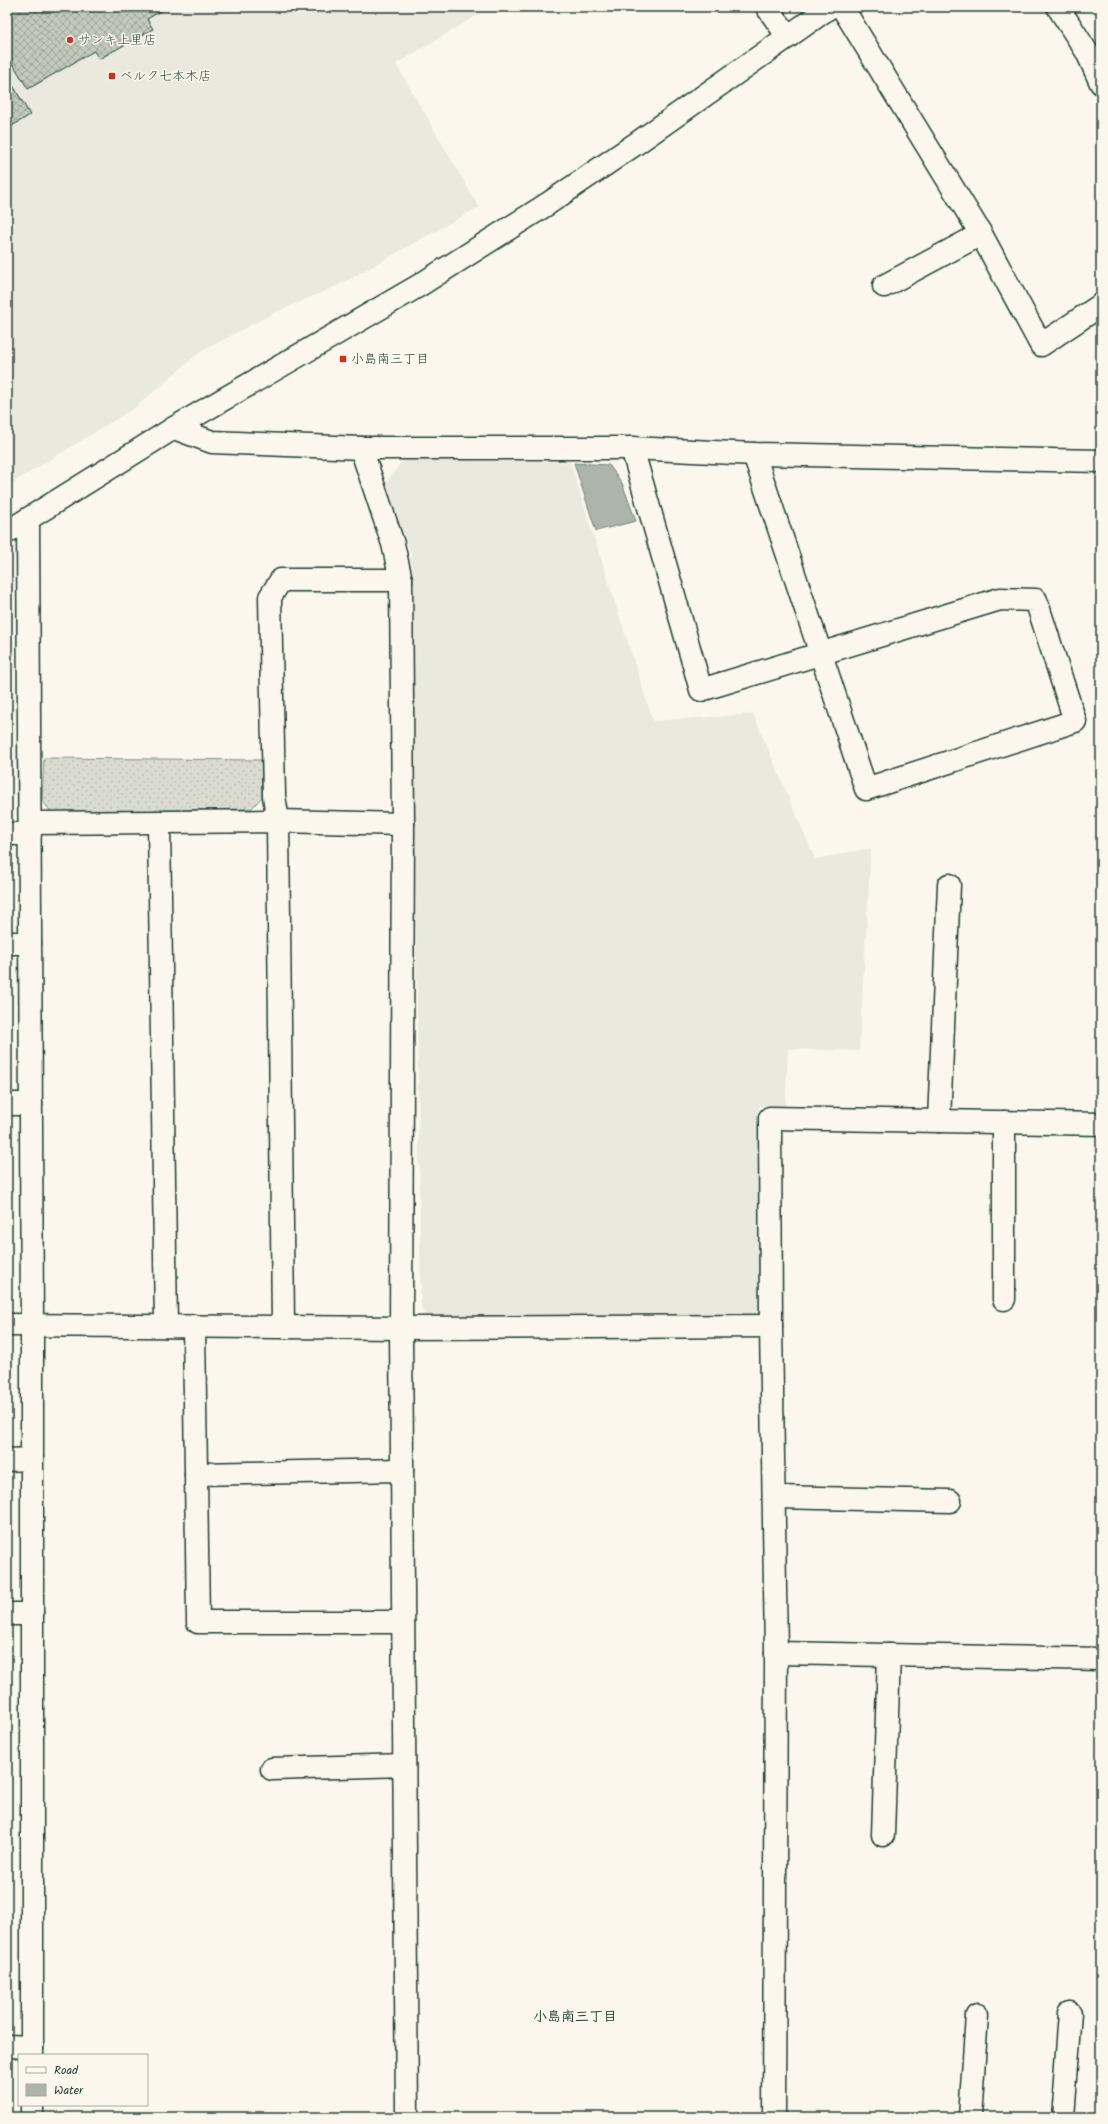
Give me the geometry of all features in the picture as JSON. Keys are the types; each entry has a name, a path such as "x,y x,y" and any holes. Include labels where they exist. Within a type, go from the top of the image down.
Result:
{"street":[{"path":"767,7 788,37"},
{"path":"7,532 174,428 420,285 549,203 830,7"},
{"path":"842,7 981,234 1041,345 1101,305"},
{"path":"1058,7 1087,52 1101,84"},
{"path":"884,286 981,234"},
{"path":"174,428 212,442 361,448 632,448 754,454 1101,461"},
{"path":"361,448 393,544 401,580 404,824 401,1328 407,2117"},
{"path":"632,448 701,690 821,654 1000,599 1036,600 1075,721 866,789 821,654 754,454"},
{"path":"7,2046 32,2051 32,1325 28,519"},
{"path":"283,1326 278,821 274,796 270,597 281,580 401,580"},
{"path":"7,834 30,829 159,823 278,821 404,824"},
{"path":"159,823 166,1326"},
{"path":"939,1121 949,885"},
{"path":"7,942 30,943"},
{"path":"7,1104 31,1104"},
{"path":"774,2117 776,1654 775,1497 771,1326 770,1118 1101,1124"},
{"path":"1004,1122 1004,1299"},
{"path":"7,1325 401,1328 771,1326"},
{"path":"194,1326 198,1622 403,1622"},
{"path":"7,1460 32,1459"},
{"path":"196,1474 402,1470"},
{"path":"775,1497 950,1501"},
{"path":"7,1614 32,1614"},
{"path":"776,1654 1101,1659"},
{"path":"883,1835 888,1655"},
{"path":"272,1769 404,1765"},
{"path":"1062,2117 1070,2013"},
{"path":"970,2117 977,2015"},
{"path":"32,2106 32,2117"}],"shaded area":[{"path":"7,7 475,7 479,14 396,64 479,207 339,285 274,313 200,352 136,407 7,486"},
{"path":"404,459 570,462 653,721 753,714 815,859 871,848 859,1051 788,1049 785,1106 759,1106 761,1316 425,1316 421,1307 411,553 385,484"},
{"path":"44,758 262,760 262,797 251,809 51,812 42,800"}],"water":[{"path":"574,463 609,465 622,483 636,521 596,531"}],"building":[{"name":"サンキ上里店","path":"7,7 168,7 147,19 153,29 99,59 94,51 28,89 7,54"},
{"path":"7,75 30,115 7,129"}],"place":[{"name":"サンキ上里店","path":"70,40"},
{"name":"ベルク七本木店","path":"112,76"},
{"name":"小島南三丁目","path":"343,359"}],"district":[{"name":"小島南三丁目","path":"575,2017"}]}
